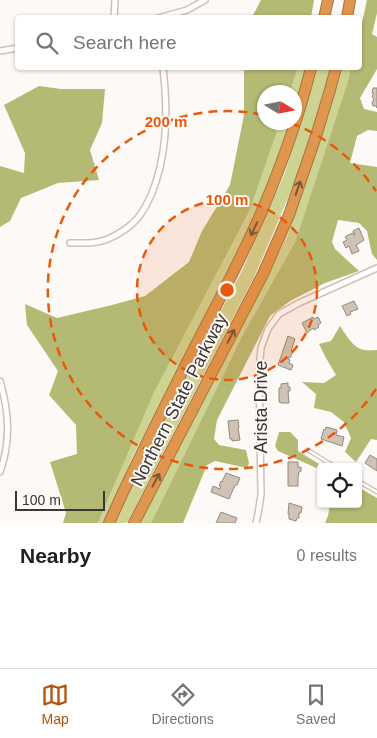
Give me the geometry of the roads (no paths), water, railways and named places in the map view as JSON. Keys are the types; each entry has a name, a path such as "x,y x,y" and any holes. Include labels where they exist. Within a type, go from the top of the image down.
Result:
{"highway":[{"path":"325,15 328,0"},
{"path":"348,15 350,0"},
{"name":"Northern State Parkway","path":"109,523 124,488 237,266 262,210 285,153 310,70"},
{"name":"Northern State Parkway","path":"134,523 263,274 289,214 316,136 335,70"}],"street":[{"path":"114,15 115,0"},
{"path":"169,15 187,10 206,0"},
{"path":"0,51 15,48"},
{"path":"70,243 93,242 106,239 124,231 137,219 148,201 162,162 165,142 166,112 163,70"},
{"name":"Arista Drive","path":"256,523 261,495 259,371 261,348 268,329 279,314 377,268"},
{"path":"0,381 8,421 6,449 0,472"}],"lane":[{"path":"308,450 329,463"},
{"path":"362,483 377,492"}]}
